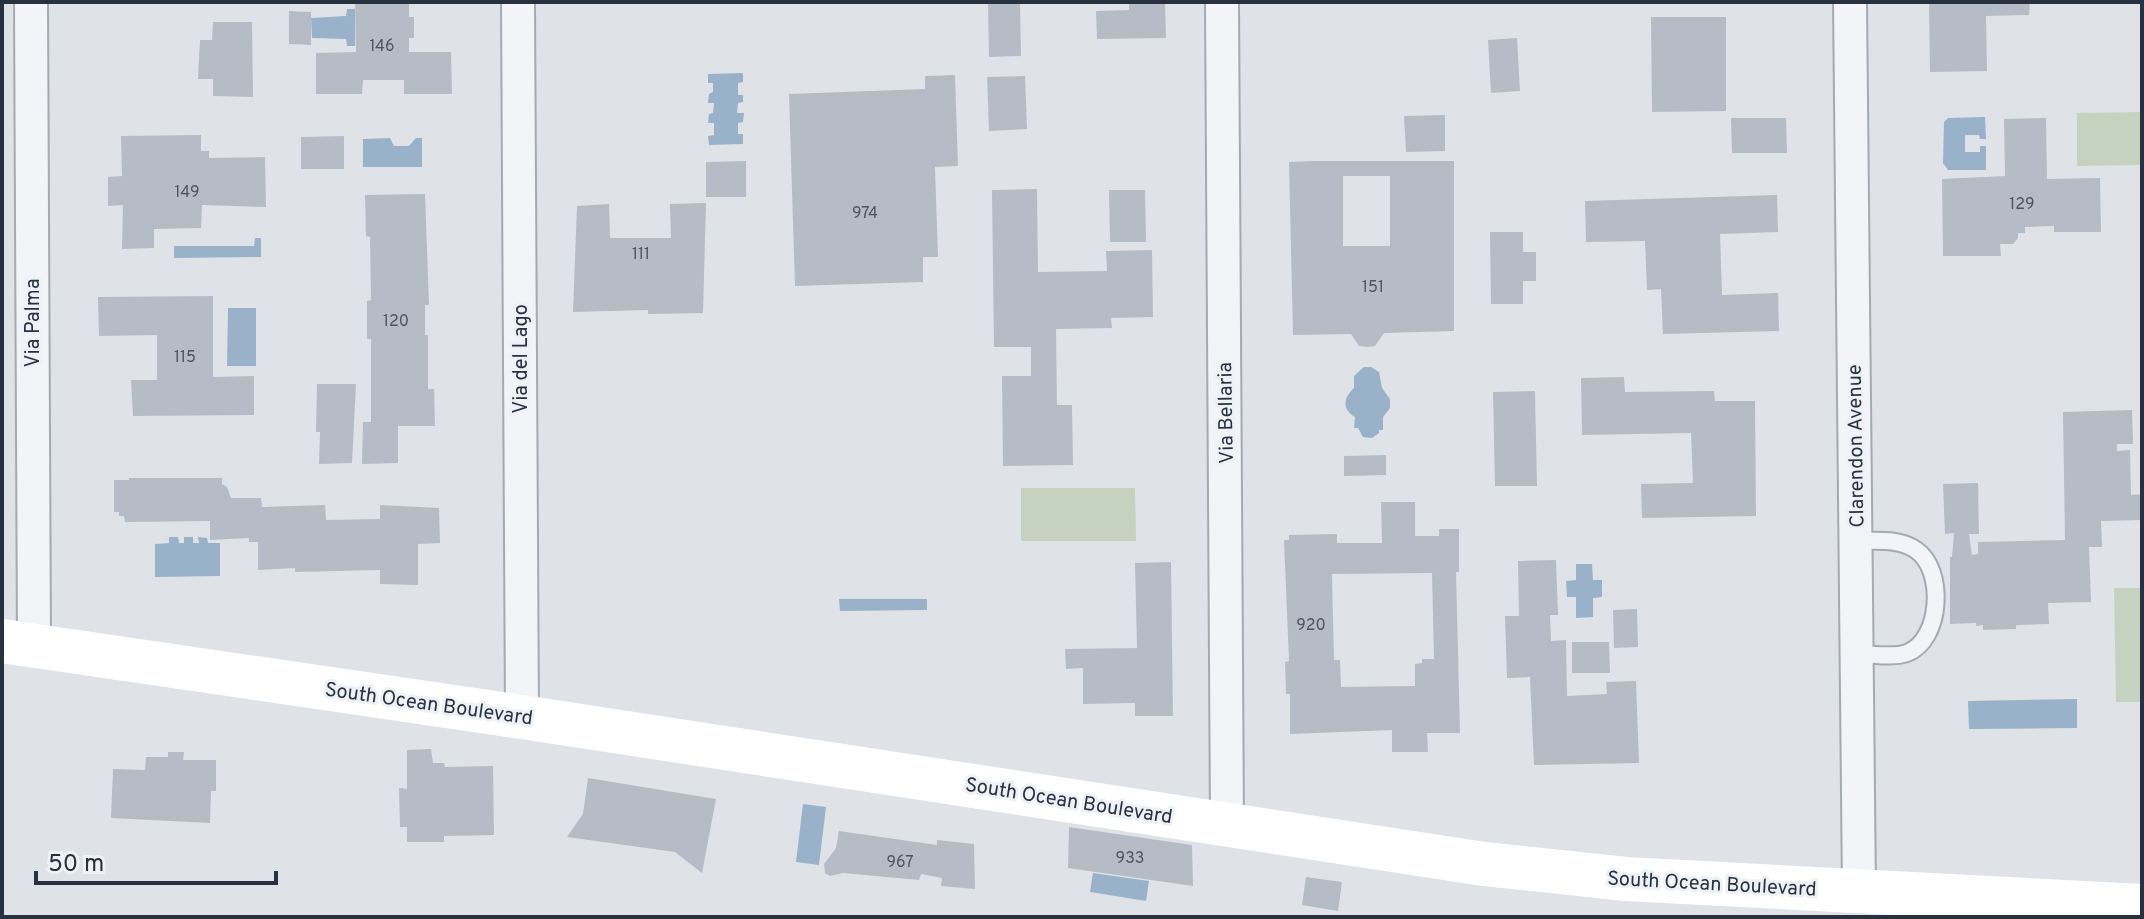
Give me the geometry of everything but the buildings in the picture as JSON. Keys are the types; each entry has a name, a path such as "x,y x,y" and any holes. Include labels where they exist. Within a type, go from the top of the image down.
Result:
{"main road":[{"name":"South Ocean Boulevard","path":"18,642 1484,864 1610,877 2142,906"}],"street":[{"name":"Via Palma","path":"18,642 31,2"},
{"name":"Via del Lago","path":"518,2 522,717"},
{"name":"Via Bellaria","path":"1222,2 1227,824"},
{"name":"Clarendon Avenue","path":"1850,2 1859,891"}],"lane":[{"path":"1856,541 1902,542 1920,552 1933,576 1935,615 1926,639 1907,653 1857,654"}],"green space":[{"path":"2142,112 2142,165 2077,166 2077,113"},
{"path":"1021,488 1135,488 1136,541 1021,541"},
{"path":"2114,588 2142,588 2142,702 2116,702"}],"water":[{"path":"347,9 355,9 355,46 347,46 346,39 312,38 311,18 346,16"},
{"path":"743,73 743,82 738,83 738,95 743,95 743,102 738,103 737,113 744,113 743,122 738,123 738,134 743,134 743,144 709,145 708,136 714,135 714,123 708,123 714,103 708,103 713,83 708,83 708,74"},
{"path":"1985,117 1986,139 1980,139 1979,135 1965,135 1965,152 1980,152 1980,146 1986,146 1986,170 1948,170 1943,163 1944,122 1948,118"},
{"path":"390,138 394,146 409,146 416,138 422,138 422,167 363,167 363,139"},
{"path":"255,238 261,238 261,257 174,258 174,246 254,246"},
{"path":"228,308 256,308 256,366 227,366"},
{"path":"1364,367 1379,372 1382,388 1390,399 1390,408 1383,417 1383,430 1372,438 1363,437 1358,428 1354,428 1355,417 1346,407 1346,399 1354,388 1354,376"},
{"path":"169,537 178,537 179,543 184,543 184,537 193,537 193,543 199,543 198,537 207,538 208,543 220,543 220,576 155,577 155,544 169,543"},
{"path":"1576,564 1592,564 1593,580 1602,580 1602,597 1593,598 1593,617 1576,618 1576,597 1567,597 1566,581 1576,580"},
{"path":"839,599 927,599 927,610 840,611"},
{"path":"2077,699 2077,728 1969,729 1968,701"},
{"path":"803,804 826,807 819,865 796,862"},
{"path":"1093,873 1149,881 1146,901 1090,892"}]}
